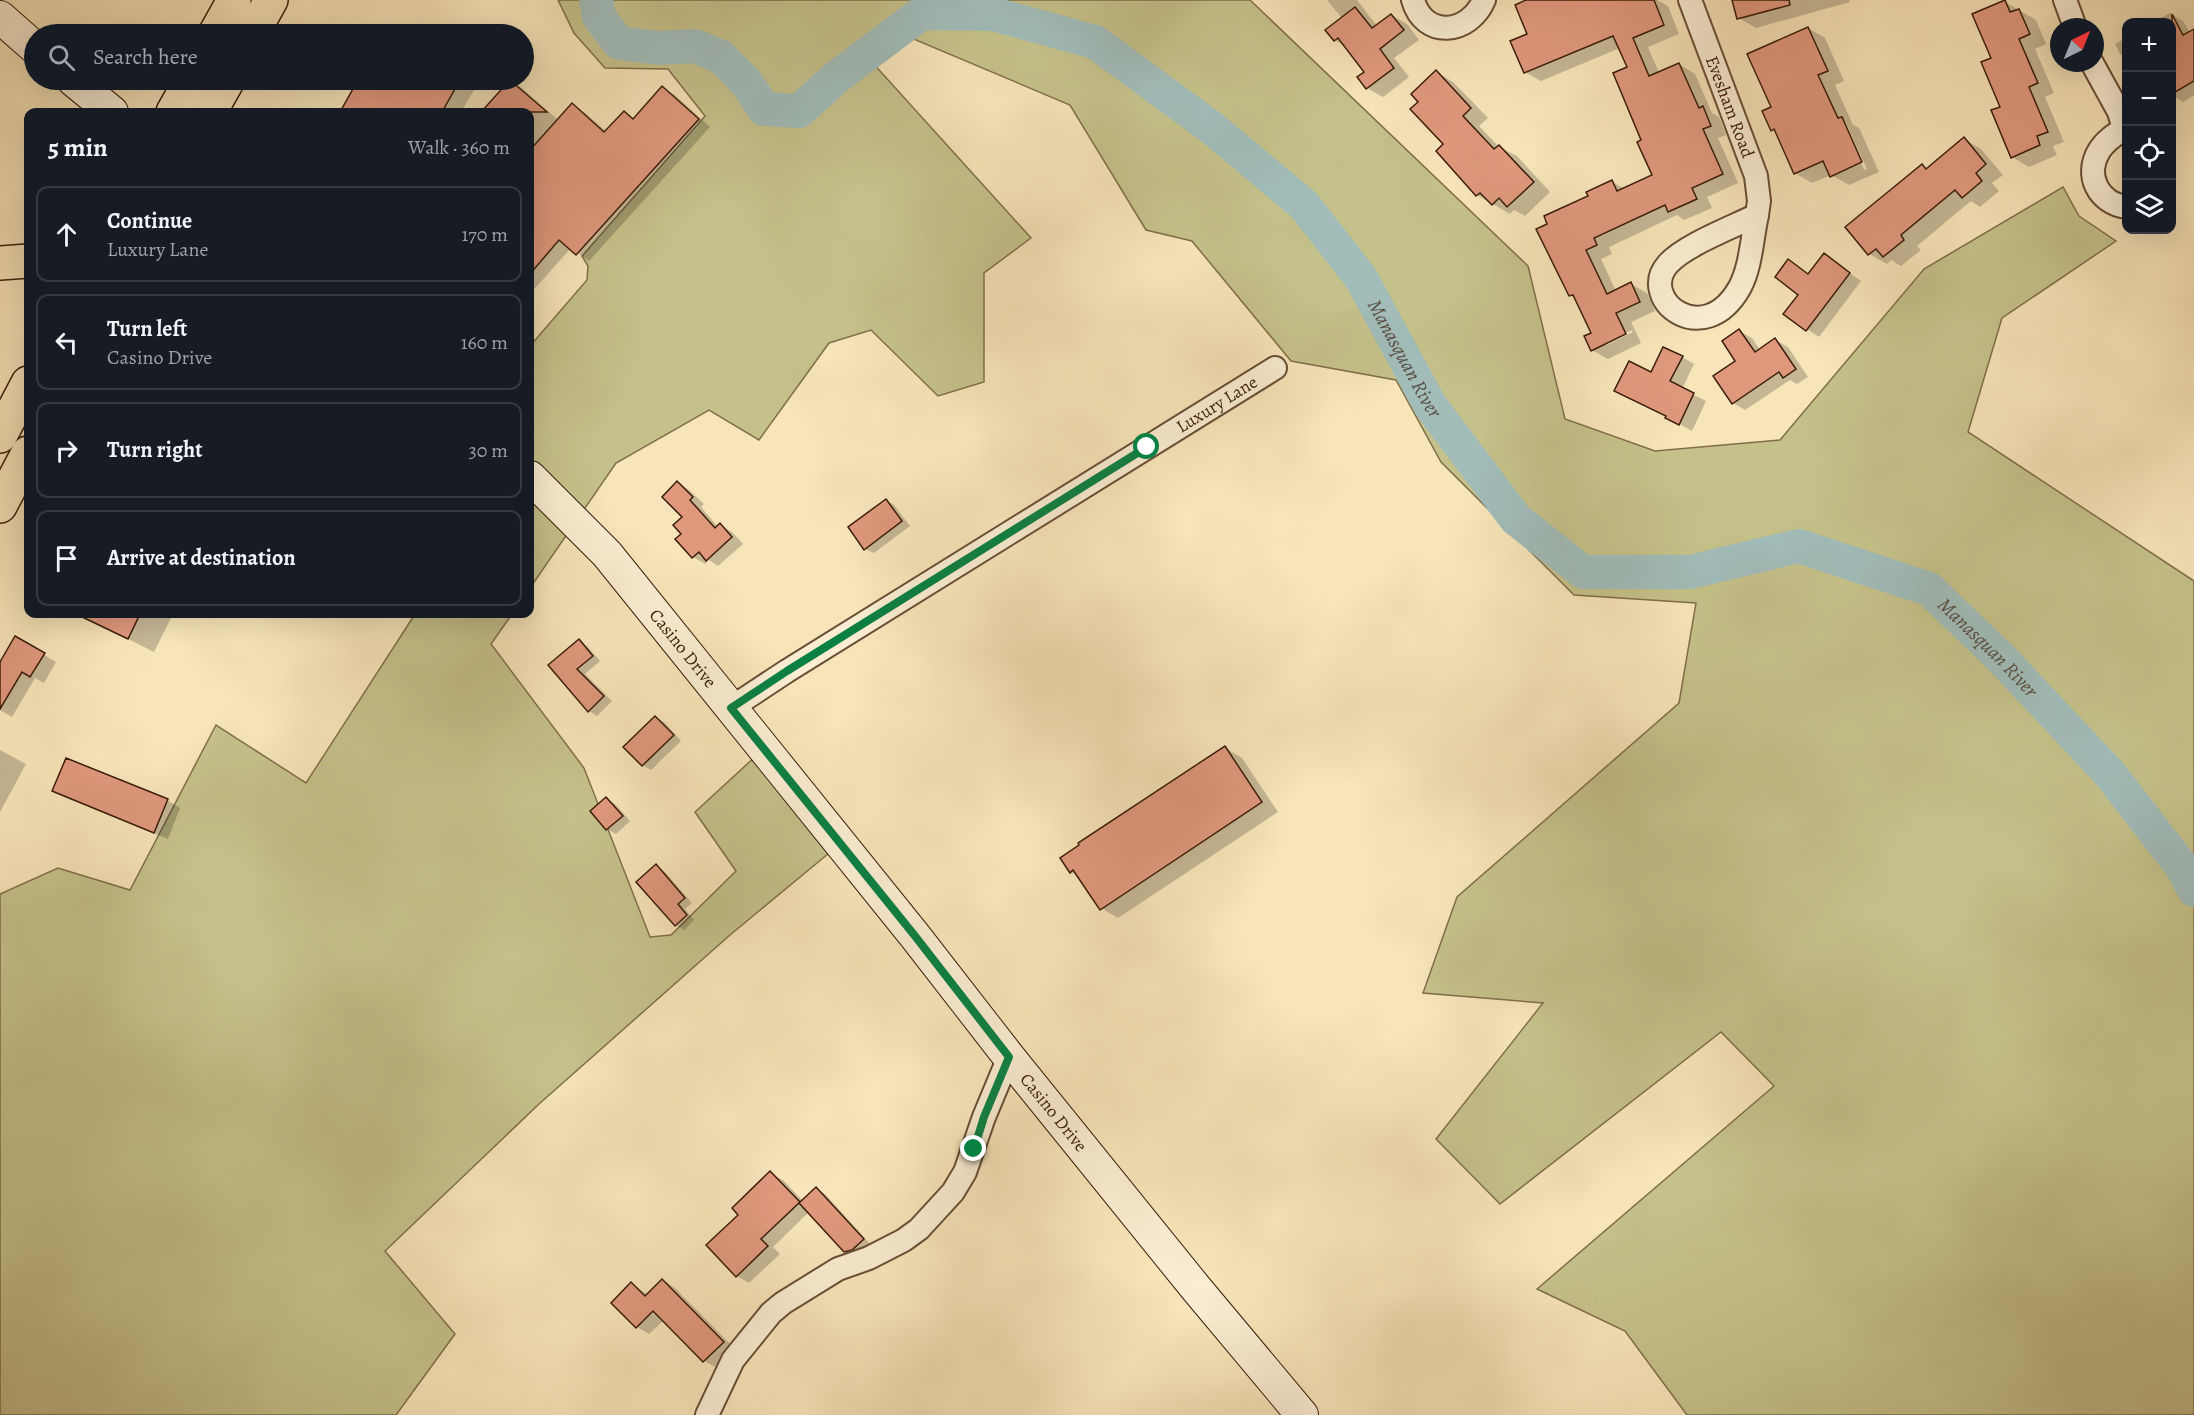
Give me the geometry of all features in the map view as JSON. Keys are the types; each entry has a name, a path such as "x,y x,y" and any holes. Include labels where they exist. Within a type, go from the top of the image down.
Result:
{"highway":[{"path":"221,24 234,0"},
{"path":"258,24 271,0"},
{"path":"175,108 185,90"},
{"path":"212,108 222,90"},
{"path":"0,263 24,261"},
{"path":"0,436 24,391"},
{"path":"12,490 24,462"}],"street":[{"path":"1413,0 1424,19 1433,25 1445,28 1468,22 1478,13 1484,0"},
{"name":"Evesham Road","path":"1690,0 1756,176 1759,201 1757,215 1746,269 1739,288 1724,306 1704,318 1689,318 1676,312 1662,294 1660,287 1661,275 1668,265 1680,254 1757,215"},
{"path":"2066,0 2072,18"},
{"path":"0,17 24,38"},
{"path":"2097,72 2119,112 2124,126"},
{"path":"85,90 107,108"},
{"path":"2122,132 2104,144 2094,160 2092,170 2096,188 2102,196 2122,206"},
{"name":"Luxury Lane","path":"731,708 1275,368"},
{"name":"Casino Drive","path":"534,481 606,554 915,936 1009,1057 1302,1415"},
{"path":"707,1415 733,1360 771,1313 838,1269 869,1258 904,1240 919,1229 953,1192 966,1172 984,1117 1009,1057"}],"shaded area":[{"path":"558,0 1250,0 1528,266 1565,419 1655,451 1780,440 1924,269 2063,187 2079,216 2116,241 2002,318 1968,432 2194,581 2194,1415 1687,1415 1625,1331 1537,1289 1774,1086 1721,1032 1500,1204 1436,1139 1543,1003 1423,993 1457,897 1679,703 1696,603 1574,595 1441,462 1396,380 1291,361 1192,241 1146,230 1070,105 909,37 861,50 1031,238 984,273 984,382 938,396 871,330 829,343 759,440 709,410 616,463 534,582 534,341 587,280 588,266 582,256 705,116 668,69 605,68 574,33"},
{"path":"412,618 509,618 491,644 584,768 650,937 671,935 736,871 695,812 757,755 834,849 730,935 539,1104 385,1251 455,1334 396,1415 0,1415 0,894 58,868 130,890 216,725 306,783"}],"building":[{"path":"1526,0 1654,0 1664,25 1633,38 1649,76 1679,63 1699,108 1703,106 1711,126 1703,129 1723,174 1692,188 1697,199 1668,212 1665,205 1594,238 1597,245 1586,250 1607,294 1631,282 1640,302 1616,313 1626,334 1591,351 1584,336 1591,333 1573,295 1569,296 1536,229 1547,224 1544,216 1588,196 1586,192 1612,180 1617,191 1652,175 1637,142 1641,140 1613,73 1627,67 1613,36 1524,73 1510,41 1527,34 1515,5"},
{"path":"1732,0 1789,0 1790,5 1737,19"},
{"path":"2005,0 2010,12 2019,9 2030,34 2019,39 2038,83 2029,87 2048,132 2037,136 2040,145 2011,158 1991,110 2000,107 1981,62 1991,58 1972,14"},
{"path":"1355,7 1372,28 1391,14 1404,30 1380,49 1394,68 1366,89 1357,77 1364,72 1338,38 1334,41 1325,30"},
{"path":"2176,22 2183,35 2194,29 2194,81 2176,92"},
{"path":"1808,27 1828,71 1818,75 1838,118 1842,117 1862,162 1830,177 1823,161 1794,174 1774,129 1771,131 1762,111 1771,107 1747,54"},
{"path":"1436,70 1471,108 1463,116 1494,149 1499,145 1534,182 1507,207 1499,198 1492,205 1480,193 1476,196 1436,151 1443,144 1410,109 1418,102 1411,94"},
{"path":"662,86 699,119 576,255 559,240 534,269 534,146 572,103 604,132 624,111 633,119"},
{"path":"352,90 454,90 444,108 342,108"},
{"path":"501,90 522,90 547,112 534,112 534,108 485,108"},
{"path":"1964,137 1986,164 1976,173 1982,181 1962,198 1955,190 1901,235 1904,240 1883,257 1876,249 1868,255 1845,227 1922,164 1926,169"},
{"path":"1824,253 1850,273 1806,331 1783,314 1798,295 1775,277 1788,259 1808,274"},
{"path":"1739,329 1755,352 1775,338 1796,369 1783,378 1779,372 1732,404 1713,376 1735,361 1722,341"},
{"path":"1663,347 1683,356 1670,381 1694,393 1679,425 1665,418 1666,416 1614,391 1629,361 1651,372"},
{"path":"677,481 693,497 690,500 715,528 720,523 732,537 706,561 699,552 692,558 675,539 681,534 673,525 682,517 662,497"},
{"path":"886,499 902,521 864,550 848,527"},
{"path":"84,618 138,618 128,639"},
{"path":"15,636 45,653 30,677 22,672 0,709 0,662"},
{"path":"579,639 593,656 577,669 604,696 588,712 548,665"},
{"path":"655,716 674,735 642,766 623,747"},
{"path":"1225,746 1262,802 1100,910 1073,870 1070,873 1060,858 1079,845 1078,843"},
{"path":"66,758 168,799 154,833 52,791"},
{"path":"606,797 623,816 606,830 590,811"},
{"path":"656,864 685,898 678,904 687,915 675,926 636,882"},
{"path":"770,1171 800,1202 761,1239 768,1246 736,1277 706,1245 738,1215 732,1208"},
{"path":"816,1187 864,1239 852,1250 844,1252 799,1203"},
{"path":"662,1279 724,1342 703,1362 653,1311 636,1328 611,1303 631,1282 645,1296"}],"waterway":[{"name":"Manasquan River","path":"596,0 599,17 619,43 659,48 695,46 721,57 746,82 764,109 799,111 838,76 922,13 993,14 1095,42 1212,128 1304,205 1361,278 1430,405 1516,519 1583,572 1690,572 1799,546 1929,589 2001,658 2110,774 2182,867 2194,890"}],"route":[{"path":"974,1149 984,1117 1009,1057 915,936 731,708 1147,447"}]}
